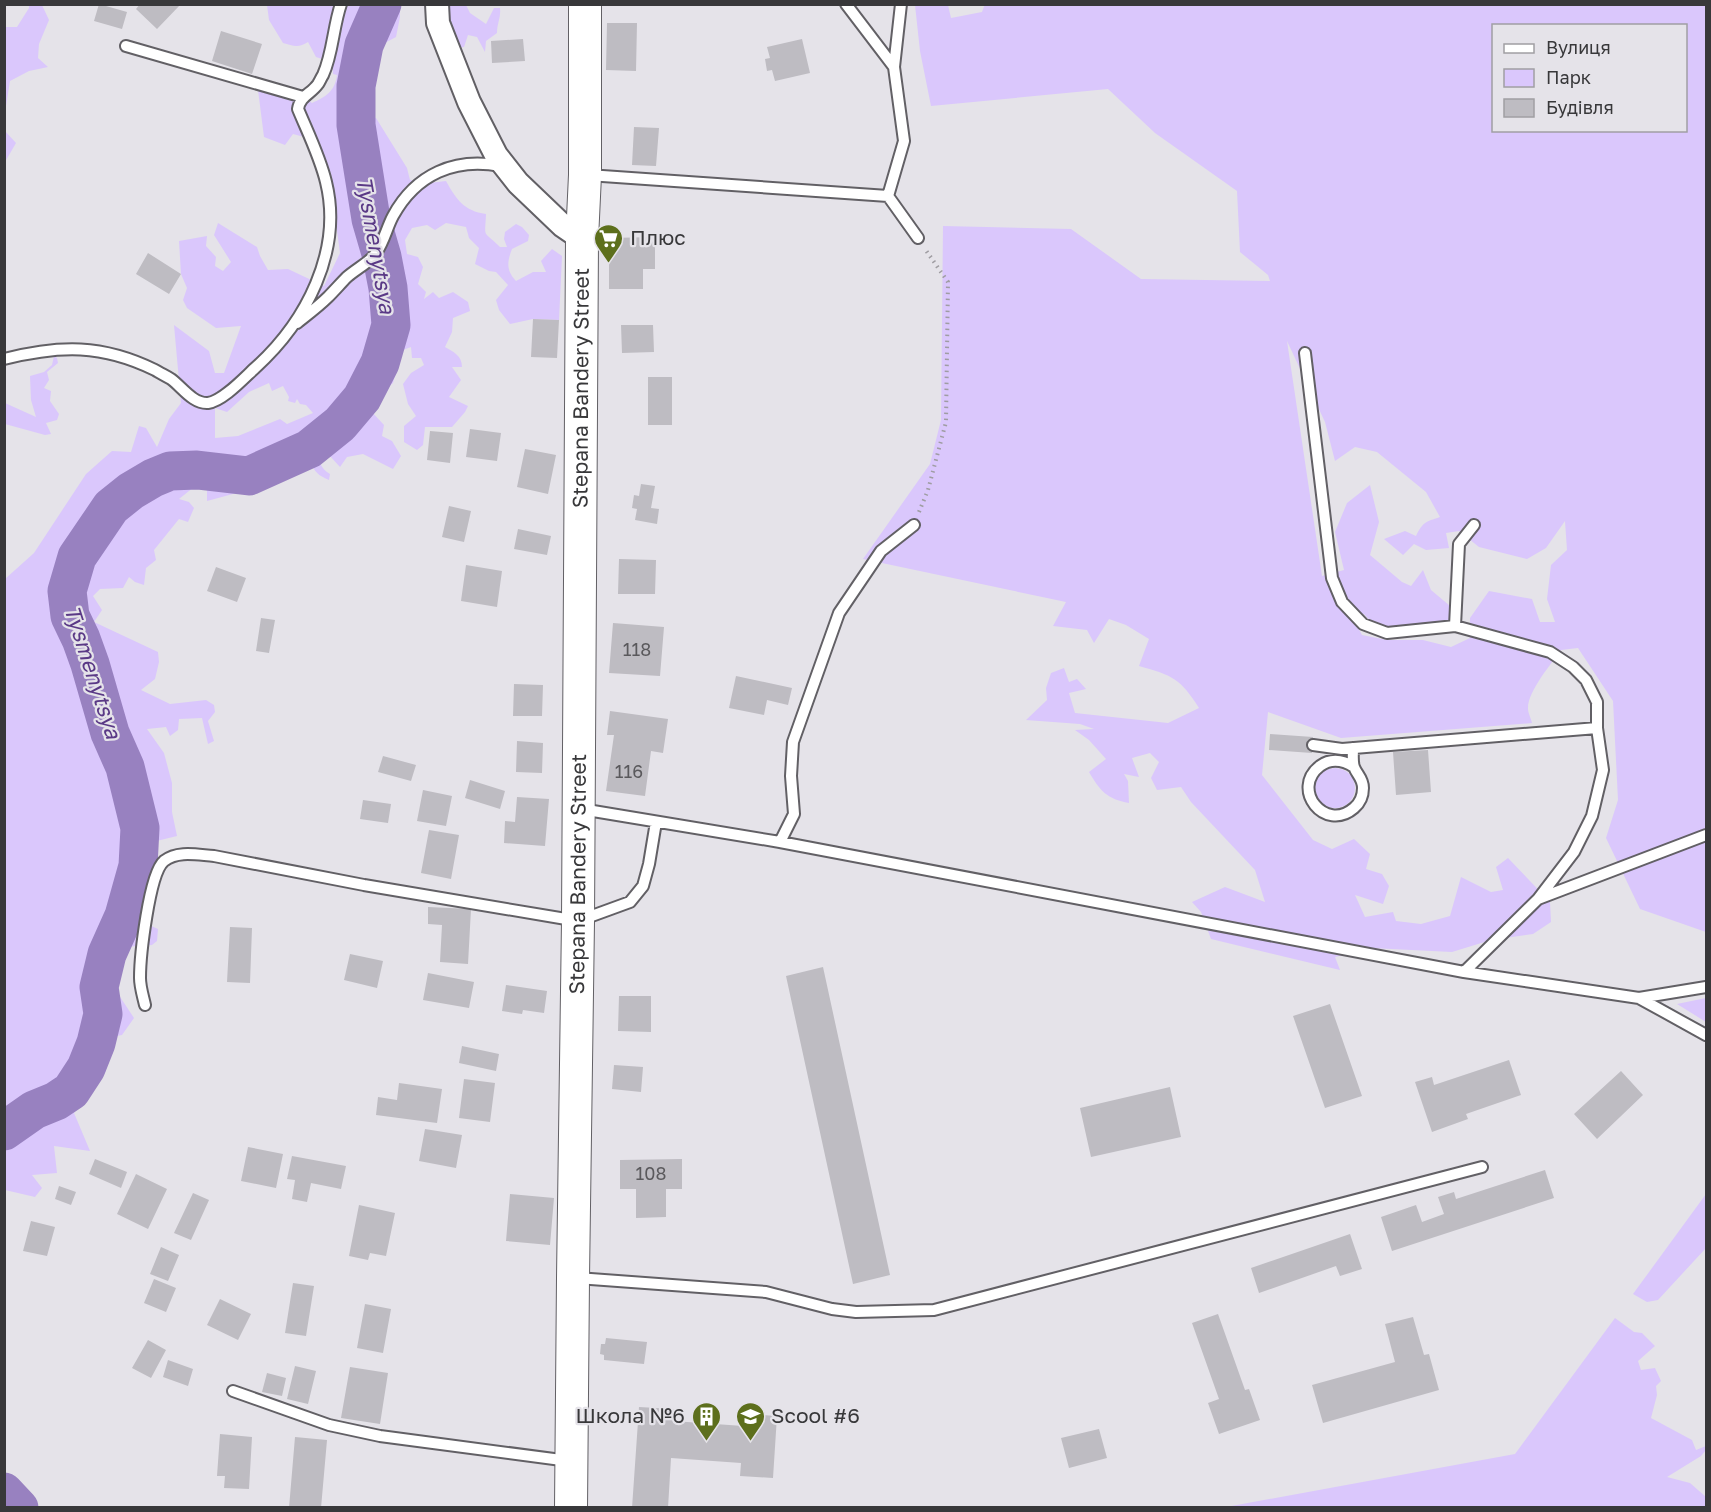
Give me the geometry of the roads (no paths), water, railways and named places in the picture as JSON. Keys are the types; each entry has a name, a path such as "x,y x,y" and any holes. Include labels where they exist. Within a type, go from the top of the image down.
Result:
{"main road":[{"name":"Stepana Bandery Street","path":"571,1508 585,4"}],"street":[{"name":"Stepana Bandery Street","path":"437,4 438,23 469,102 496,155 518,183 563,226 582,239"}],"lane":[{"path":"292,328 316,284 326,259 330,225 326,183 298,109 303,97 318,84 324,71 332,47 341,4"},
{"path":"846,4 894,67"},
{"path":"888,196 904,141 894,67 901,4"},
{"path":"126,46 303,97"},
{"path":"4,359 57,349 84,349 111,354 155,370 170,379 190,397 200,402 210,403 221,398 251,371 292,328 373,257 402,201 422,181 449,167 467,163 487,163 506,167"},
{"path":"585,175 888,196"},
{"path":"888,196 918,238"},
{"path":"1305,353 1332,578 1342,602 1363,624 1387,633 1455,626 1550,652 1586,680 1598,702 1597,728 1603,770 1592,816 1574,852 1538,899 1464,972"},
{"path":"780,842 794,814 791,776 793,742 839,613 881,551 914,525"},
{"path":"1455,626 1459,544 1474,525"},
{"path":"1313,745 1342,749 1597,728"},
{"path":"1353,748 1354,767 1361,776 1364,786 1357,806 1348,813 1338,816 1318,809 1311,800 1308,790 1315,770 1324,763 1334,760 1354,767"},
{"path":"578,809 780,842 1464,972 1640,998 1707,987"},
{"path":"145,1005 140,981 140,960 152,888 164,862 176,856 189,854 214,856 364,885 578,921 630,902 643,886 656,822"},
{"path":"1538,899 1706,832"},
{"path":"1640,998 1707,1035"},
{"path":"573,1278 766,1292 832,1309 856,1312 934,1310 1482,1167"},
{"path":"233,1391 329,1425 380,1436 571,1461"}],"waterway":[{"name":"Tysmenytsya","path":"4,1131 34,1110 56,1101 71,1091 86,1068 96,1043 103,1014 99,987 107,954 124,916 138,866 140,828 125,767 110,733 81,639 70,616 67,591 77,557 111,507 131,491 153,478 170,471 197,470 249,476 309,449 340,424 362,398 380,363 391,325 388,288 371,219 356,125 356,86 364,45 382,4"},
{"name":"Tysmenytsya","path":"4,1492 19,1508"}],"place":[{"name":"Плюс","path":"609,264"},
{"name":"Школа №6","path":"706,1442"},
{"name":"Scool #6","path":"750,1442"}]}
